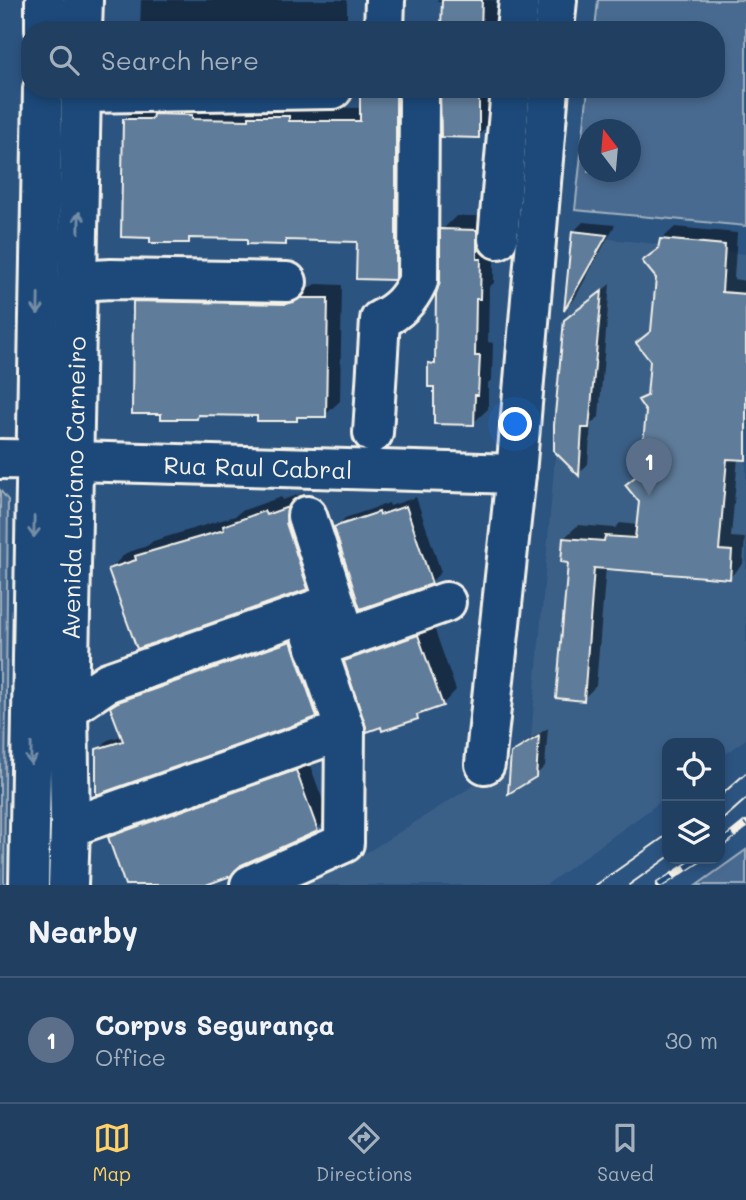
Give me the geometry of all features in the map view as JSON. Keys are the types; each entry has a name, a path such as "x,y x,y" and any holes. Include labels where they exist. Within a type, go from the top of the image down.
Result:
{"main road":[{"path":"44,21 45,0"},
{"path":"82,21 83,0"},
{"path":"384,21 385,0"},
{"path":"517,21 519,0"},
{"path":"555,21 557,0"},
{"name":"Avenida Luciano Carneiro","path":"42,98 18,459 50,710 70,827 68,885"},
{"name":"Avenida Luciano Carneiro","path":"29,885 50,710 74,461 81,98"},
{"path":"373,433 380,320 394,313 410,298 418,281 419,98"},
{"path":"498,239 510,98"},
{"path":"485,764 516,474 549,98"},
{"path":"78,281 111,279 287,282"},
{"name":"Rua Raul Cabral","path":"18,459 516,474"},
{"path":"250,885 344,843 345,730 307,516"},
{"path":"50,710 108,682 325,626 446,602"},
{"path":"70,827 345,730"}],"shaded area":[{"path":"598,0 746,0 746,226 575,210 578,182 641,182 641,119 585,119 587,98 725,98 725,21 596,21"},
{"path":"574,235 746,254 746,739 725,754 725,738 662,738 662,801 546,885 298,885 371,850 530,750"},
{"path":"0,490 8,500 4,885 0,885"},
{"path":"746,850 746,885 697,885"}],"building":[{"path":"442,0 482,0 481,21 441,21"},
{"path":"360,98 396,98 394,280 356,279 357,242 286,240 286,245 247,244 247,239 189,238 189,243 150,243 150,238 121,237 123,119 152,119 153,114 192,115 192,119 249,120 249,116 289,116 289,121 360,121"},
{"path":"440,98 479,98 479,138 441,137"},
{"path":"440,229 477,230 477,259 481,259 480,299 476,299 475,356 480,356 474,425 434,424 434,387 428,387 428,363 435,364"},
{"path":"572,231 607,235 564,311"},
{"path":"660,239 725,245 722,292 746,294 746,460 727,459 719,550 732,551 730,579 594,568 584,701 556,698 568,563 561,562 563,538 604,541 605,536 635,538 639,502 625,485 640,473 646,412 638,400 647,396 650,361 636,343 651,331 656,278 642,261 658,249"},
{"path":"602,291 589,428 582,428 579,476 554,451 564,320"},
{"path":"301,298 328,298 326,417 297,417 297,421 257,421 257,416 198,415 197,419 161,419 161,414 132,414 133,301 287,304"},
{"path":"406,506 432,584 360,609 334,527"},
{"path":"288,507 286,523 308,589 137,649 108,569 136,560 135,556 224,530 223,526 264,511 266,515"},
{"path":"418,635 443,706 417,715 418,719 382,731 381,727 367,732 344,661"},
{"path":"291,641 317,717 96,795 96,749 123,741 110,707"},
{"path":"539,736 536,777 508,794 511,753"},
{"path":"296,770 318,831 241,865 231,876 206,885 125,885 108,837"}],"tram line":[{"path":"725,792 746,773"},
{"path":"725,818 746,799"},
{"path":"596,885 662,839"},
{"path":"629,885 662,862"}],"railway":[{"path":"725,841 746,824"},
{"path":"659,885 691,864"}],"place":[{"name":"Corpvs Segurança","path":"649,496"}]}
